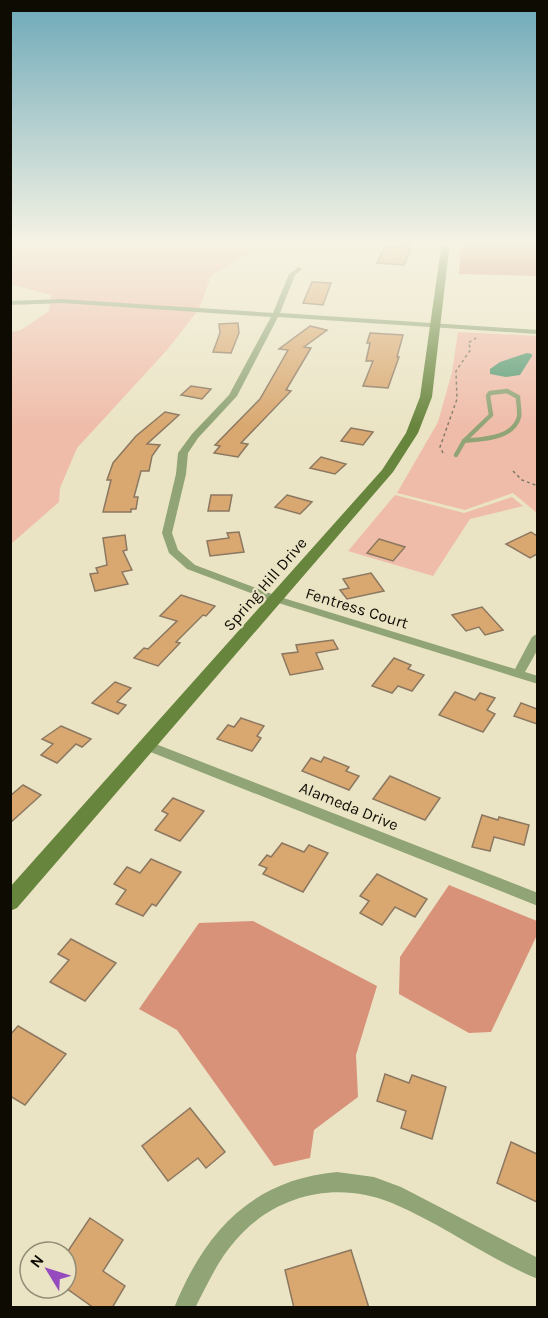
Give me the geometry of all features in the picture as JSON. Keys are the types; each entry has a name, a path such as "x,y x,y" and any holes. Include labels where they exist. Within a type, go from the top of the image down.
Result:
{"main road":[{"name":"Spring Hill Drive","path":"10,902 387,472 404,447 426,397 439,303"}],"street":[{"path":"85,303 537,332"},
{"name":"Fentress Court","path":"281,303 233,396 195,435 183,453 181,474 167,533 173,551 191,567 276,599 537,680"},
{"path":"518,674 537,637"},
{"name":"Alameda Drive","path":"148,746 537,900"},
{"path":"184,1308 215,1250 234,1226 260,1205 289,1190 316,1183 344,1182 372,1186 403,1198 537,1269"}],"lane":[{"path":"456,455 464,441 491,415 488,396 490,393 507,391 518,397 519,417 510,429 494,438 464,441"}],"path":[{"path":"443,453 440,447 457,399 456,371 471,349 468,343 478,337"},
{"path":"513,471 522,480 537,486"}],"shaded area":[{"path":"50,303 201,303 199,309 167,350 77,448 60,488 59,502 11,544 11,332 21,330 49,311"},
{"path":"458,332 537,336 537,513 513,493 465,510 397,493 438,422 452,372"},
{"path":"527,353 532,356 520,375 506,377 490,374 490,369 500,362"},
{"path":"395,495 464,513 512,497 523,506 470,519 433,576 348,551"},
{"path":"449,885 537,921 537,935 491,1032 469,1033 399,994 400,957"},
{"path":"253,921 377,986 356,1055 358,1097 314,1130 310,1158 274,1166 177,1030 139,1009 199,923"}],"building":[{"path":"303,303 324,303 323,305"},
{"path":"238,323 239,333 231,353 213,352 220,333 219,324"},
{"path":"310,326 327,330 304,347 311,348 286,390 291,391 241,443 248,444 238,457 214,453 220,446 215,445 260,399 288,350 279,349"},
{"path":"370,333 403,335 397,357 399,357 388,388 363,386 373,361 366,361"},
{"path":"191,386 211,389 202,399 181,395"},
{"path":"165,412 179,415 147,444 160,445 152,456 149,471 141,471 134,497 138,497 136,509 131,509 131,512 103,512 111,480 107,480 113,463 136,436"},
{"path":"351,428 373,432 363,445 341,441"},
{"path":"321,457 346,464 335,474 310,468"},
{"path":"211,495 232,495 229,511 208,511"},
{"path":"287,495 312,502 300,514 275,507"},
{"path":"239,532 244,552 210,556 207,541 229,538 227,533"},
{"path":"531,532 537,536 537,554 530,558 506,544"},
{"path":"125,535 127,550 123,551 132,570 122,572 128,584 95,591 90,574 98,573 96,568 107,565 103,538"},
{"path":"379,539 405,547 393,561 367,553"},
{"path":"371,573 384,591 347,599 340,590 349,588 343,579"},
{"path":"181,595 215,606 176,642 180,643 158,666 134,658 144,648 148,649 177,621 160,616"},
{"path":"482,607 503,630 485,635 479,627 466,631 452,615"},
{"path":"333,640 338,649 316,653 323,669 290,675 282,654 298,652 296,645"},
{"path":"394,658 411,665 408,669 424,675 412,691 398,686 392,693 372,686"},
{"path":"115,682 131,688 117,702 126,705 118,714 92,703"},
{"path":"455,692 475,700 480,693 495,698 487,710 495,714 483,732 439,715"},
{"path":"521,703 537,709 537,724 514,716"},
{"path":"241,718 264,726 257,736 261,738 252,751 217,739 228,725 234,727"},
{"path":"61,726 91,739 82,747 76,744 57,763 41,755 53,744 42,739"},
{"path":"324,757 349,767 346,771 359,776 349,790 302,771 311,758 321,762"},
{"path":"390,776 440,798 425,820 373,799"},
{"path":"23,785 41,795 10,823 10,796"},
{"path":"173,798 204,811 180,841 155,830 168,814 162,811"},
{"path":"482,815 529,825 524,845 494,837 490,851 472,847"},
{"path":"282,843 304,852 309,845 328,853 303,892 263,874 267,868 259,865 267,855 271,857"},
{"path":"151,859 181,872 156,906 152,904 143,916 116,904 126,890 114,884 127,867 140,873"},
{"path":"377,874 427,899 415,917 395,907 382,925 360,913 369,901 360,896"},
{"path":"71,939 116,963 85,1001 50,982 69,960 58,954"},
{"path":"18,1026 66,1054 25,1105 10,1096 10,1035"},
{"path":"385,1074 409,1083 412,1075 446,1087 432,1139 401,1128 406,1111 377,1101"},
{"path":"190,1108 225,1152 206,1168 198,1158 168,1181 142,1146"},
{"path":"511,1142 537,1154 537,1202 497,1183"},
{"path":"90,1218 123,1240 103,1271 125,1286 112,1308 94,1308 78,1297 78,1240 75,1240"},
{"path":"351,1250 369,1308 294,1308 285,1270"}]}
